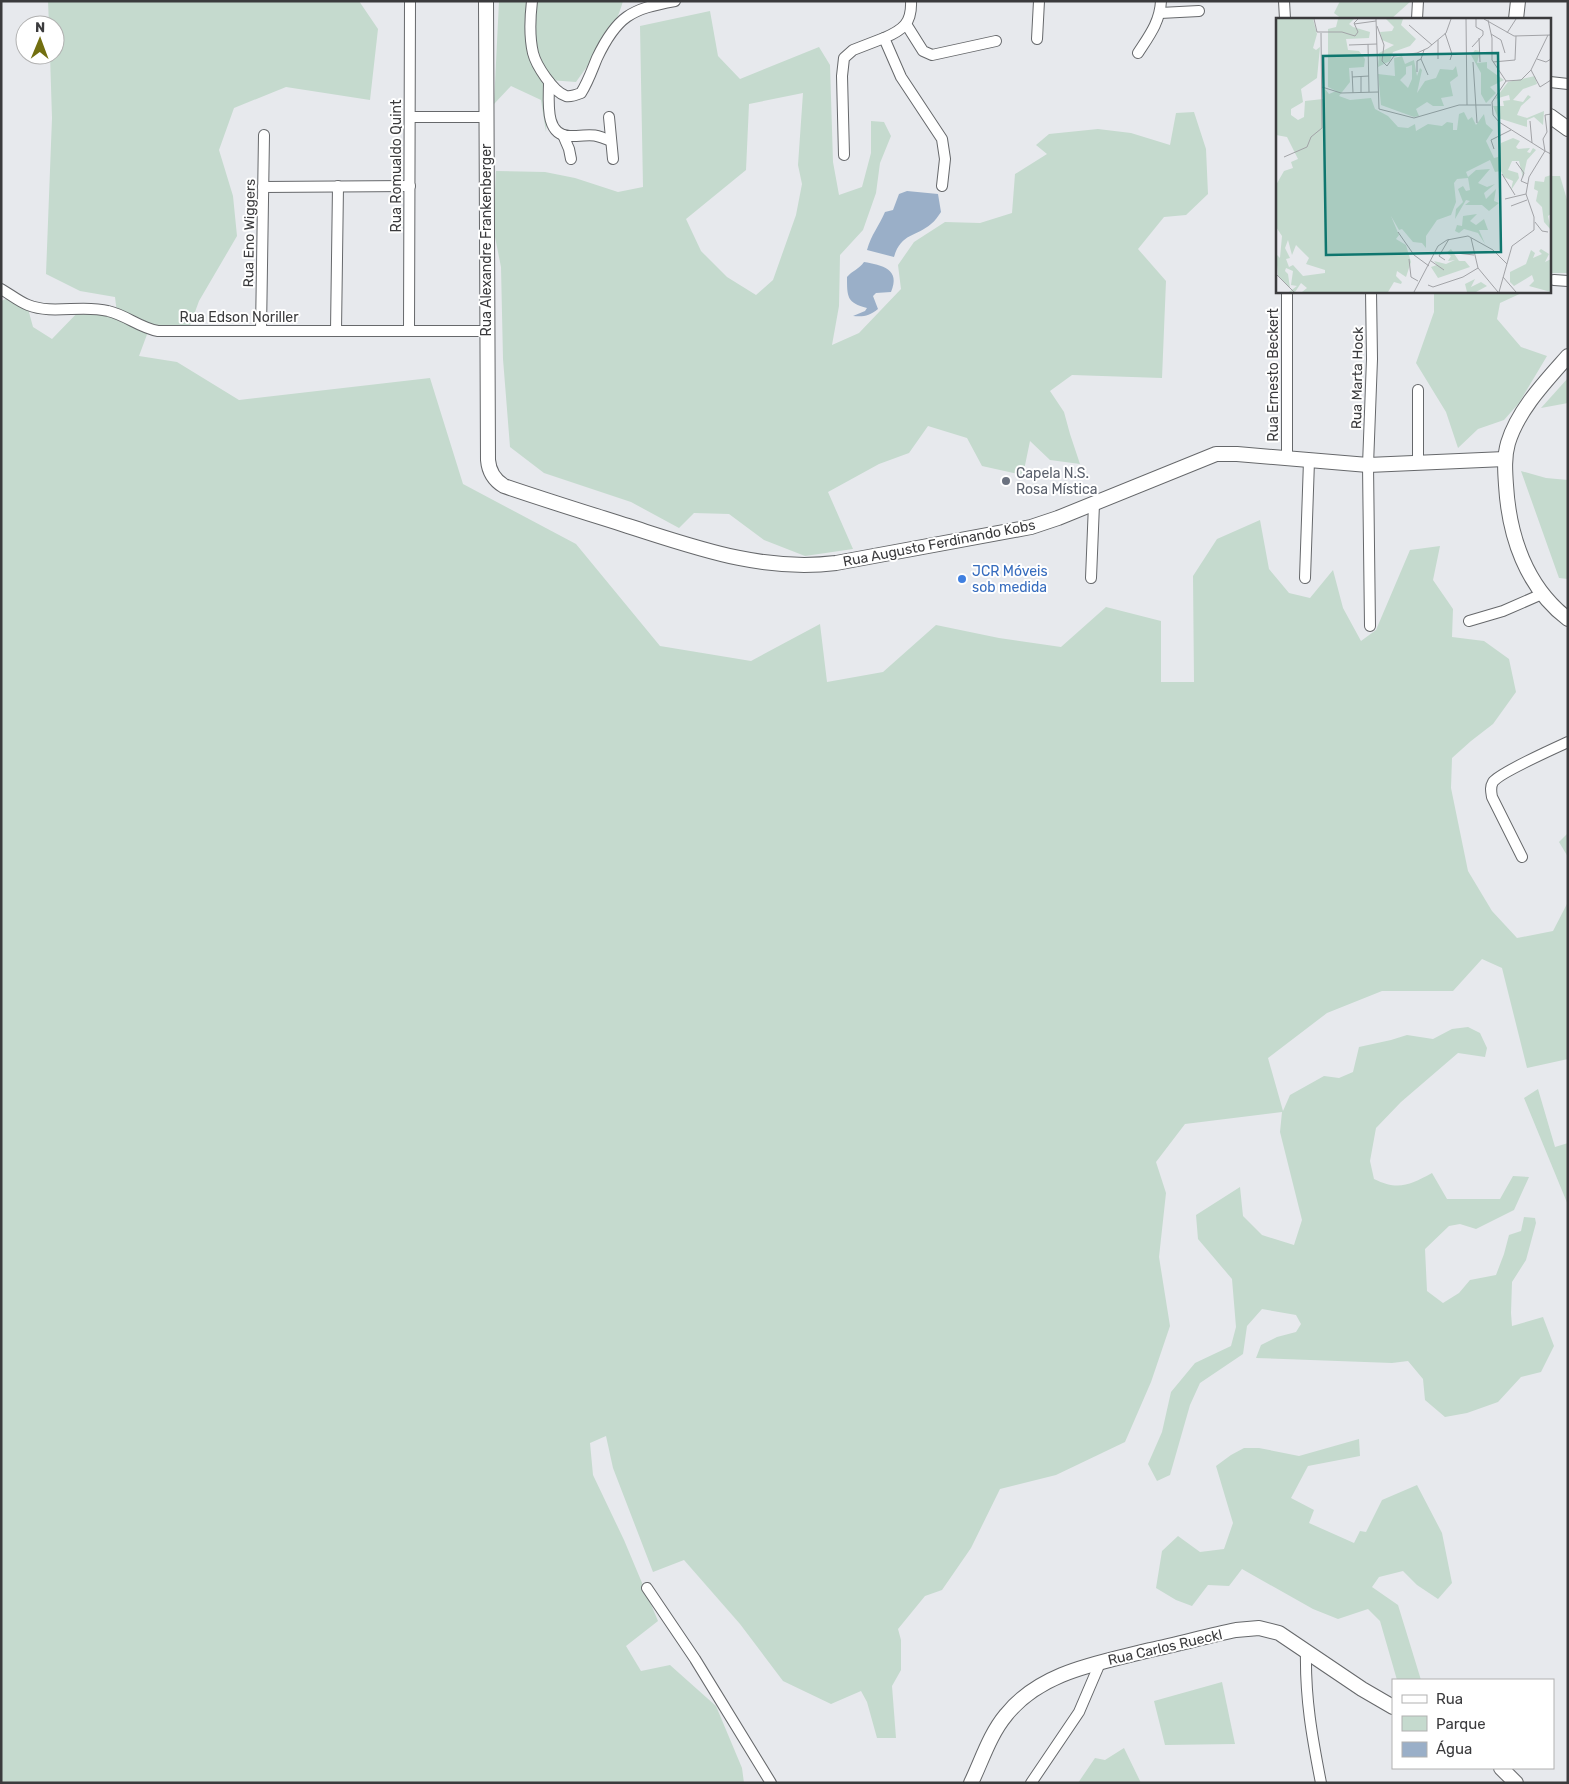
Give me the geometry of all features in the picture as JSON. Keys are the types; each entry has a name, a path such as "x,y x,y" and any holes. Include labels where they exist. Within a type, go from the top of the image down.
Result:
{"street":[{"name":"Rua Romualdo Quint","path":"408,330 410,1"},
{"name":"Rua Alexandre Frankenberger","path":"486,1 488,460 494,478"},
{"path":"532,1 530,30 533,55 549,82 554,88 567,96 581,93 607,40 622,20 639,9 675,1"},
{"path":"844,155 842,76 844,58 853,50 898,32 906,24 911,14 911,1"},
{"path":"1037,39 1038,1"},
{"path":"1138,53 1152,32 1160,13 1161,1"},
{"path":"1284,1 1285,18"},
{"path":"1417,18 1418,1"},
{"path":"1516,18 1518,1"},
{"path":"1160,13 1198,11"},
{"path":"906,24 923,51 932,55 996,41"},
{"path":"884,38 904,82 935,125 942,138 944,159 942,186"},
{"path":"549,82 553,128 563,135 571,159"},
{"path":"1552,82 1568,84"},
{"path":"410,117 486,117"},
{"path":"609,117 613,159"},
{"path":"1552,117 1568,129"},
{"path":"563,135 596,134 611,141"},
{"name":"Rua Eno Wiggers","path":"261,331 264,135"},
{"path":"336,330 338,186"},
{"path":"263,187 410,186"},
{"path":"1554,280 1568,281"},
{"name":"Rua Edson Noriller","path":"1,289 27,305 51,309 98,308 118,314 149,329 169,331 487,331"},
{"name":"Rua Ernesto Beckert","path":"1287,292 1287,459"},
{"name":"Rua Marta Hock","path":"1370,626 1368,465 1372,359 1371,292"},
{"path":"1568,356 1536,394 1518,421 1508,443 1505,460 1508,506 1514,539 1524,564 1542,594 1568,619"},
{"path":"1418,390 1418,463"},
{"name":"Rua Augusto Ferdinando Kobs","path":"494,478 504,486 650,534 741,559 777,565 807,566 1018,530 1094,504 1210,456 1237,454 1368,465 1505,460"},
{"path":"1306,578 1309,460"},
{"path":"1091,578 1094,504"},
{"path":"1470,621 1503,611 1542,594"},
{"path":"1522,857 1492,797 1491,784 1501,775 1568,742"},
{"path":"647,1588 695,1659 771,1783"},
{"name":"Rua Carlos Rueckl","path":"972,1783 994,1733 1007,1714 1025,1696 1050,1681 1074,1670 1100,1662 1248,1628 1273,1630 1287,1637 1362,1689 1392,1706"},
{"path":"1306,1651 1308,1715 1321,1783"},
{"path":"1031,1783 1078,1712 1100,1662"},
{"path":"1502,1769 1516,1783"}],"green space":[{"path":"48,1 359,1 378,29 370,100 286,87 234,108 219,150 233,196 237,236 199,301 188,331 149,329 139,356 177,362 239,400 430,378 463,484 576,544 660,646 751,661 820,624 827,682 883,672 936,625 999,638 1061,647 1106,607 1161,621 1161,682 1194,682 1193,576 1217,539 1260,520 1269,569 1289,593 1310,598 1333,570 1343,608 1361,641 1376,630 1410,550 1440,546 1433,580 1453,609 1452,637 1484,641 1509,659 1516,692 1493,724 1452,758 1451,788 1468,871 1492,911 1517,938 1553,931 1568,902 1568,1059 1527,1068 1502,968 1482,959 1453,991 1382,991 1327,1013 1268,1058 1283,1111 1290,1095 1324,1076 1339,1078 1353,1072 1359,1047 1407,1035 1433,1039 1452,1029 1468,1027 1480,1033 1487,1048 1485,1057 1458,1053 1401,1102 1376,1128 1370,1161 1374,1179 1390,1185 1404,1185 1432,1173 1447,1199 1500,1199 1513,1176 1529,1177 1514,1210 1476,1229 1460,1224 1449,1226 1425,1249 1427,1291 1443,1303 1459,1293 1470,1280 1496,1275 1509,1235 1521,1231 1524,1217 1535,1218 1536,1223 1526,1260 1512,1282 1511,1313 1512,1326 1543,1317 1554,1346 1541,1372 1521,1377 1498,1402 1467,1413 1445,1417 1425,1400 1423,1379 1408,1361 1392,1363 1256,1358 1261,1345 1277,1337 1296,1332 1301,1324 1296,1315 1262,1309 1247,1326 1243,1354 1200,1383 1190,1405 1170,1475 1157,1481 1148,1464 1162,1432 1171,1392 1195,1363 1231,1346 1236,1327 1232,1279 1198,1239 1196,1215 1240,1187 1243,1216 1262,1235 1294,1245 1302,1220 1280,1132 1282,1112 1185,1124 1156,1162 1166,1193 1159,1257 1170,1326 1151,1382 1125,1442 1056,1475 1000,1489 971,1548 942,1590 925,1596 898,1629 901,1640 901,1670 892,1686 896,1738 877,1738 867,1702 861,1691 831,1704 783,1681 740,1624 684,1560 653,1572 613,1468 606,1436 590,1443 593,1475 624,1540 658,1621 626,1646 641,1671 670,1665 716,1706 742,1768 744,1783 1,1783 1,301 13,296 27,305 33,327 52,339 82,308 117,313 115,297 80,291 46,274 52,118 50,65 65,65 65,15 49,15"},
{"path":"499,1 623,1 615,23 597,53 576,82 549,80 546,132 541,100 511,86 494,104"},
{"path":"1340,1 1411,1 1392,18 1341,18 1334,13"},
{"path":"710,11 718,56 740,79 819,47 830,65 833,162 839,195 862,187 871,153 871,121 884,122 891,136 880,163 876,193 863,230 840,255 839,306 832,345 859,333 901,289 898,265 914,242 945,222 980,223 1012,213 1015,174 1047,154 1036,145 1049,134 1098,129 1131,133 1170,145 1176,113 1194,112 1206,149 1208,194 1186,215 1164,217 1138,249 1166,281 1162,378 1072,375 1050,391 1064,412 1080,464 1050,460 1030,441 1023,475 982,466 967,438 928,426 909,453 879,464 828,492 853,549 805,556 764,540 729,514 694,513 679,528 631,502 544,473 510,447 503,359 501,267 493,227 496,171 545,172 575,178 618,192 643,187 640,26","holes":["803,93 798,165 802,184 796,215 773,280 756,295 727,277 701,251 686,219 746,170 749,104"]},
{"path":"1552,176 1560,176 1568,203 1568,273 1552,273"},
{"path":"1434,292 1524,292 1500,303 1497,319 1521,347 1547,356 1519,403 1504,420 1478,429 1458,448 1446,412 1416,363 1434,312"},
{"path":"1568,378 1568,403 1541,408"},
{"path":"1521,471 1546,478 1568,480 1568,579 1559,578"},
{"path":"1568,833 1568,857 1559,842"},
{"path":"1538,1089 1555,1147 1568,1143 1568,1205 1524,1098"},
{"path":"1359,1439 1360,1456 1308,1466 1291,1498 1314,1510 1309,1523 1354,1543 1360,1531 1366,1532 1382,1500 1417,1485 1442,1533 1452,1583 1438,1599 1417,1585 1403,1571 1379,1577 1372,1587 1398,1605 1421,1679 1397,1679 1380,1621 1368,1609 1338,1619 1313,1609 1242,1569 1229,1586 1208,1585 1192,1606 1176,1600 1156,1588 1162,1551 1178,1536 1200,1552 1224,1549 1233,1523 1216,1466 1244,1448 1259,1448 1299,1456"},
{"path":"1222,1682 1235,1744 1165,1745 1154,1701"},
{"path":"1124,1748 1141,1783 1078,1783 1095,1758 1105,1760"}],"water":[{"path":"907,191 938,194 941,212 931,224 905,239 897,249 894,257 867,250 885,212 893,210 899,194"},
{"path":"864,262 888,269 894,278 893,284 891,292 876,293 873,296 878,309 866,316 853,316 865,311 867,308 855,304 850,298 847,290 847,277"}],"place":[{"name":"Capela N.S. Rosa Mística","path":"1006,481"},
{"name":"JCR Móveis sob medida","path":"962,579"}]}
